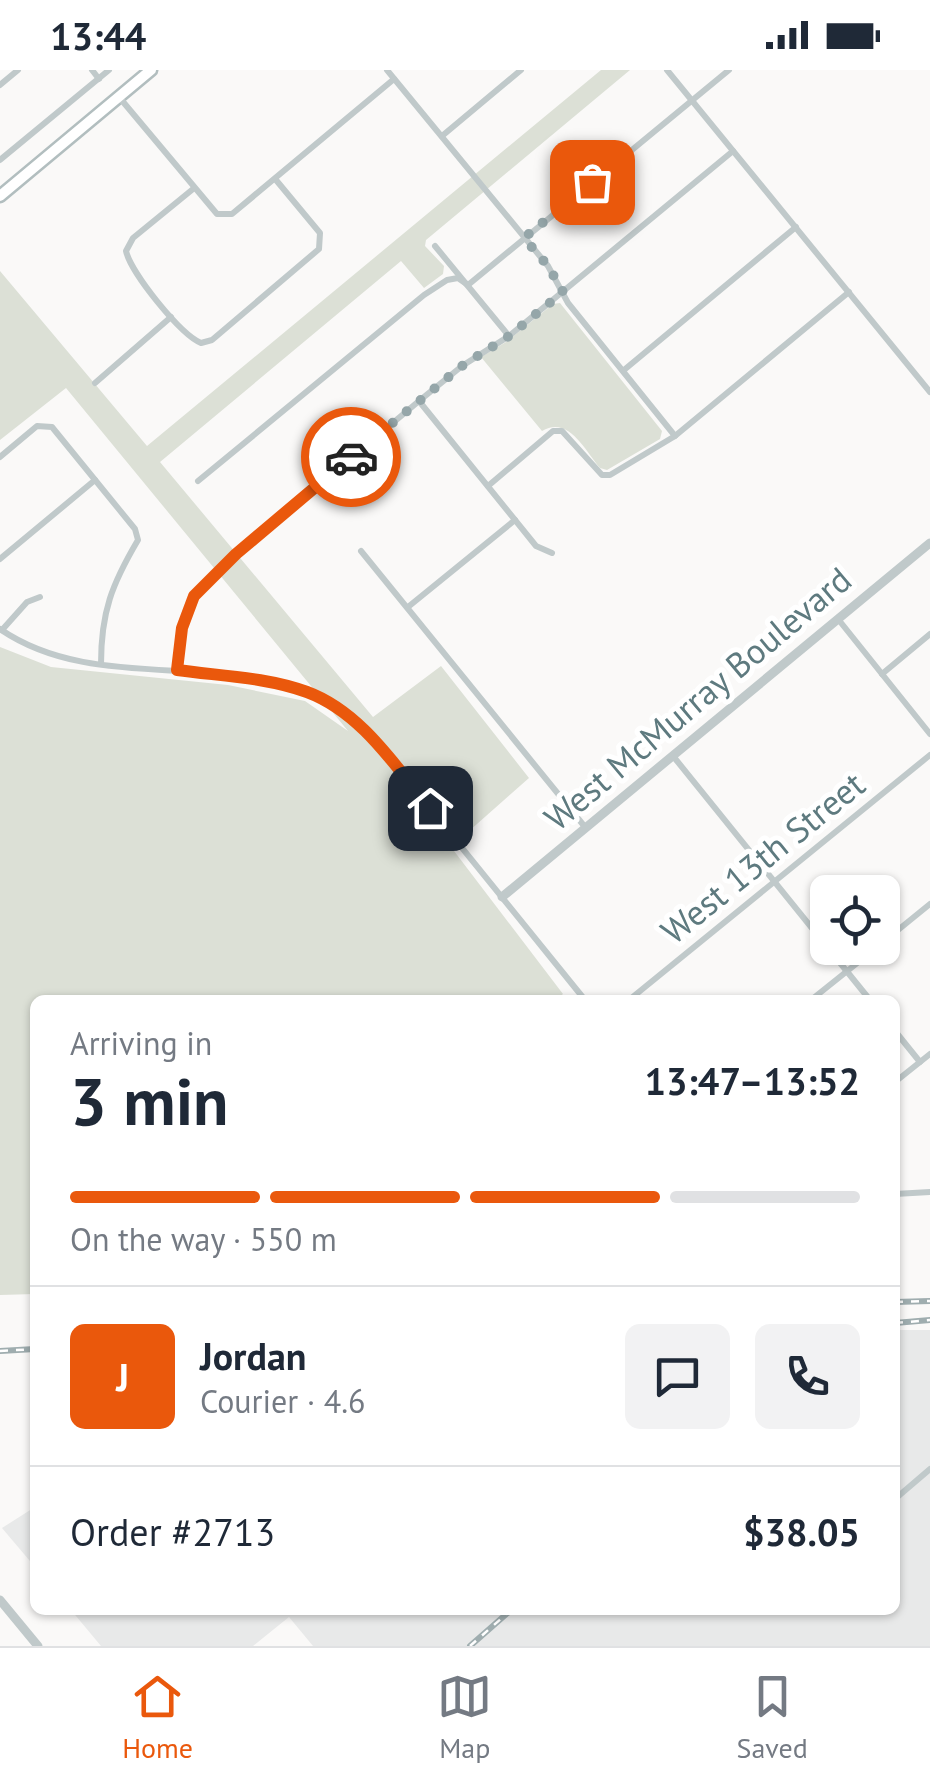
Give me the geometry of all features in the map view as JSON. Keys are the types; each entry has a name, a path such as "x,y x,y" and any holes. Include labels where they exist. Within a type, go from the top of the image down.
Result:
{"main road":[{"path":"0,196 151,70"}],"street":[{"path":"0,85 18,70"},
{"path":"92,70 99,78"},
{"path":"0,160 110,70"},
{"path":"387,70 548,266 568,303 674,436"},
{"path":"441,136 522,70"},
{"path":"668,70 930,392"},
{"path":"468,285 729,70"},
{"path":"118,97 217,214 232,214 394,79"},
{"path":"177,670 182,628 194,596 210,578 418,401 509,336 733,150"},
{"path":"194,189 133,238 126,251 130,265 194,341 200,343 212,340 320,249 320,233 276,180"},
{"path":"624,370 796,227"},
{"path":"435,246 509,336"},
{"path":"198,481 424,295 447,280 458,278 468,285"},
{"path":"488,486 553,431 562,431 602,475 610,475 674,436 849,292"},
{"path":"94,382 172,316"},
{"path":"418,401 536,546 552,554"},
{"path":"0,456 37,426 48,425 135,529 138,540 120,568 106,604 101,664"},
{"path":"0,559 96,480"},
{"path":"408,607 515,520"},
{"name":"West McMurray Boulevard","path":"502,896 930,543"},
{"path":"361,551 585,827"},
{"path":"40,596 27,602 1,630 49,655 290,687 312,694 344,713 382,749 582,995"},
{"path":"838,619 930,734"},
{"path":"882,674 930,634"},
{"name":"West 13th Street","path":"635,995 930,754"},
{"path":"674,756 866,995"},
{"path":"900,928 930,904"},
{"path":"817,995 855,965"},
{"path":"900,1037 920,1062"},
{"path":"900,1078 930,1054"},
{"path":"900,1194 930,1192"},
{"path":"900,1494 930,1469"},
{"path":"0,1600 38,1646"}],"shaded area":[{"path":"601,70 630,70 426,240 425,246 444,266 443,274 424,288 401,261 160,462 373,717 441,666 529,778 451,847 563,994 30,995 30,1294 0,1295 0,647 51,667 228,685 305,701 348,731 66,388 0,440 0,271 147,446"},
{"path":"560,303 662,431 660,439 607,470 600,468 568,431 551,427 542,431 481,357 553,304"},
{"path":"900,1330 930,1330 930,1646 313,1646 289,1617 253,1646 101,1646 75,1615 900,1615"},
{"path":"30,1510 30,1561 2,1528"}],"railway":[{"path":"900,1302 930,1301"},
{"path":"900,1323 930,1320"},
{"path":"0,1351 30,1349"},
{"path":"470,1646 505,1615"}],"way so far":[{"path":"351,457 462,366 509,336 563,292 548,266 524,238 592,182"}],"route":[{"path":"351,457 236,554 194,596 182,628 177,670 266,681 312,694 366,732 430,808"}]}
